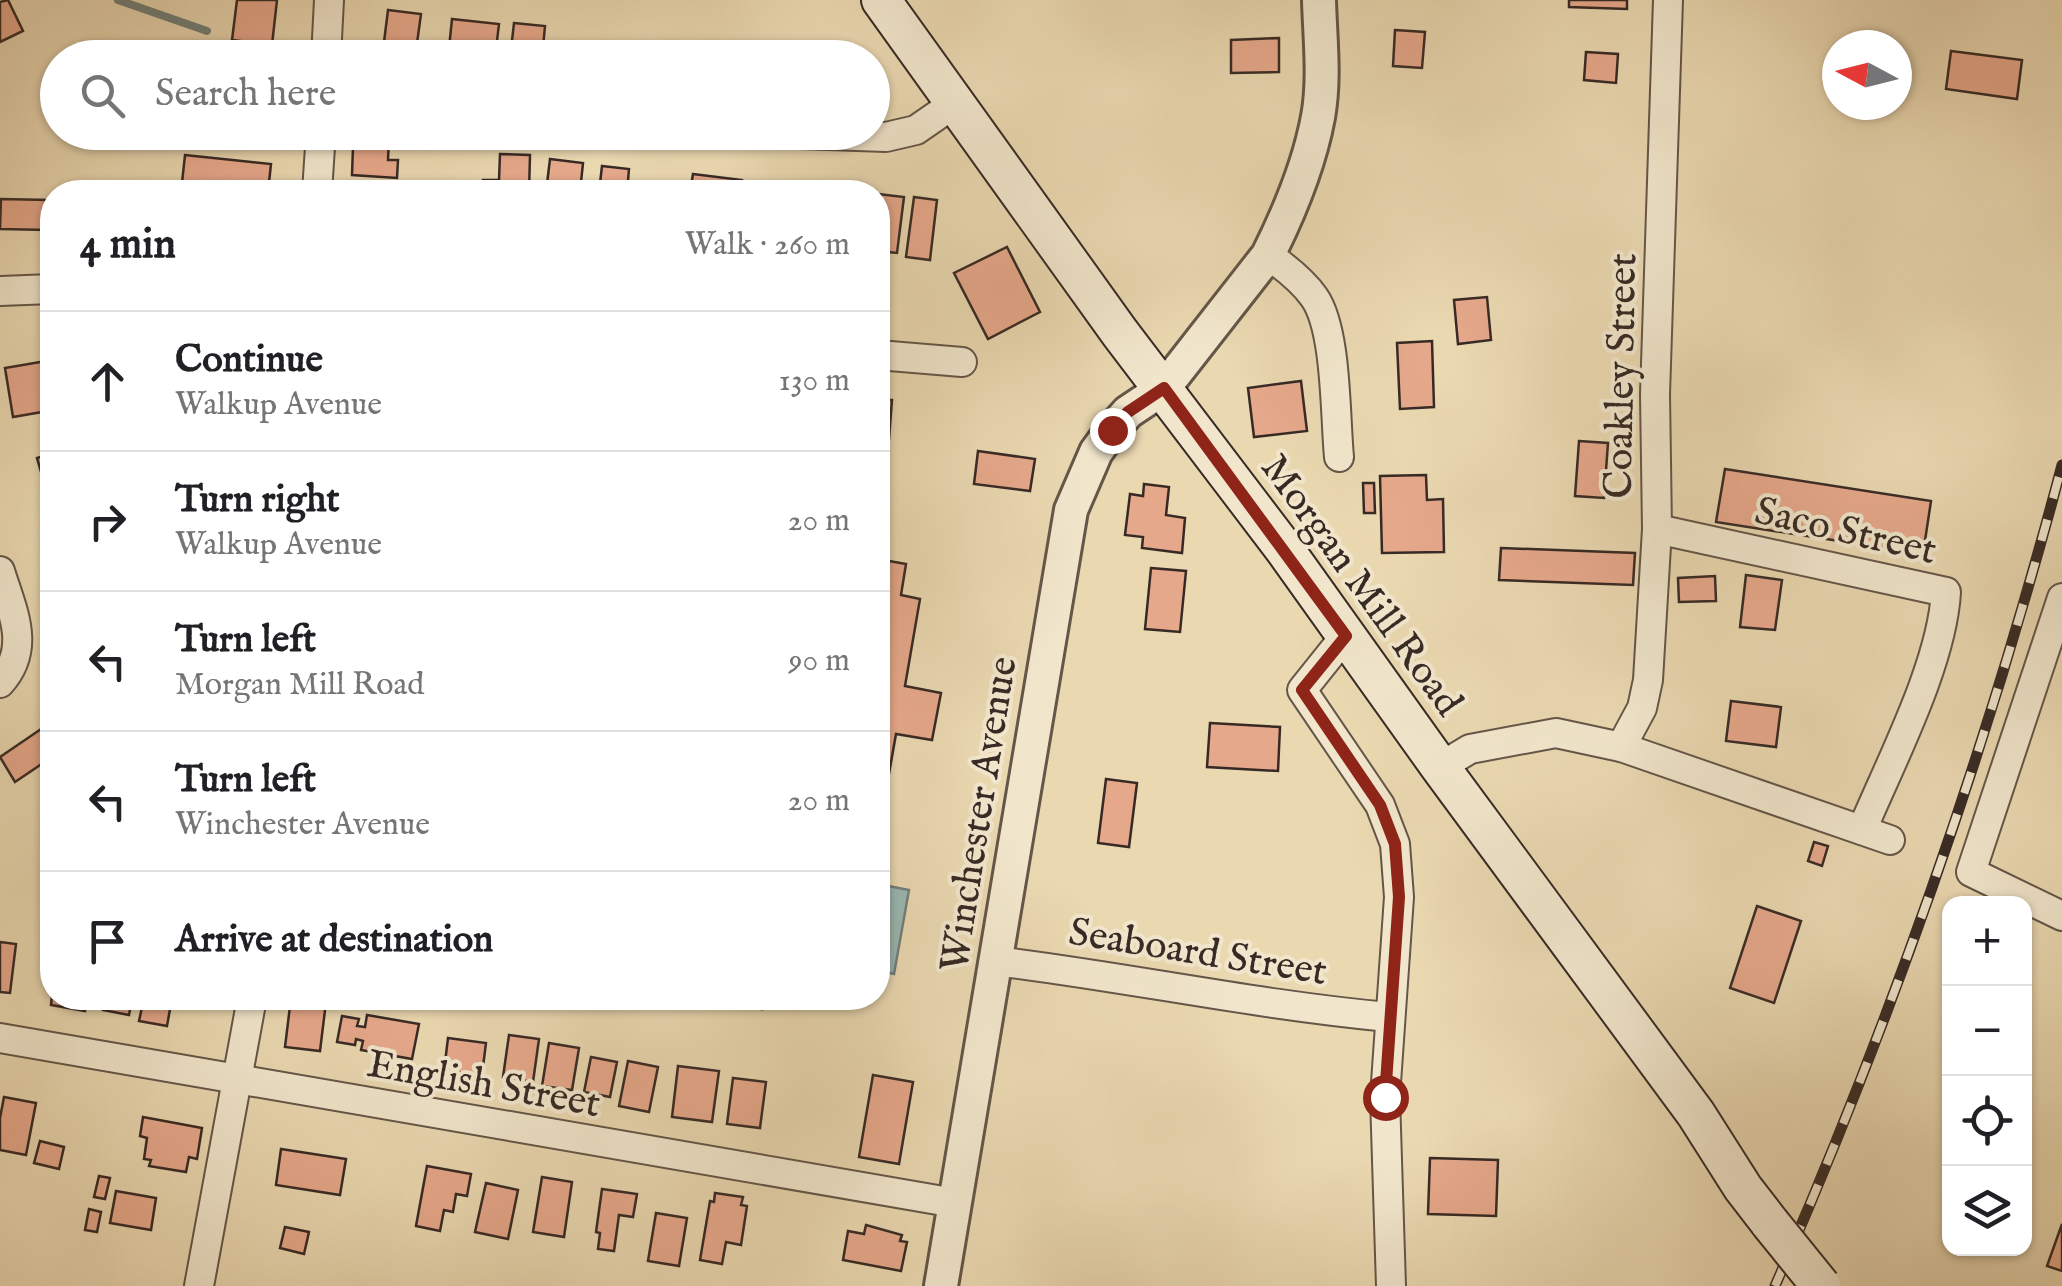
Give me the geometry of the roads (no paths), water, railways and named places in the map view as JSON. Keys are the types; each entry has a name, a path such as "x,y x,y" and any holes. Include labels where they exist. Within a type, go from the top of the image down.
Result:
{"main road":[{"name":"Morgan Mill Road","path":"881,0 1120,333 1696,1114 1743,1188 1820,1286"}],"street":[{"path":"327,40 329,0"},
{"name":"Winchester Avenue","path":"941,1286 1072,510 1096,452 1112,430 1128,412 1164,388 1268,255 1303,176 1318,115 1319,0"},
{"name":"Coakley Street","path":"1621,747 1642,708 1648,680 1657,529 1655,394 1668,0"},
{"path":"890,136 916,130 955,103"},
{"path":"318,180 320,150"},
{"path":"1268,255 1293,273 1316,299 1328,330 1338,457"},
{"path":"0,291 40,289"},
{"path":"890,356 962,362"},
{"name":"Saco Street","path":"1657,529 1946,592 1944,623 1929,668 1862,830"},
{"path":"0,571 20,636 10,672 0,683"},
{"path":"2062,598 1971,872 2062,916"},
{"path":"1346,636 1302,690 1380,805 1395,844 1399,897 1385,1097 1391,1286"},
{"path":"1440,768 1470,749 1556,733 1621,747 1890,840"},
{"name":"Seaboard Street","path":"996,961 1388,1017"},
{"path":"198,1286 250,1010"},
{"name":"English Street","path":"0,1038 955,1204"}],"water":[{"path":"890,886 909,890 894,974 890,973"}],"waterway":[{"path":"118,0 207,31"}],"railway":[{"path":"1775,1286 1858,1085 1934,881 2002,674 2062,465"}]}
